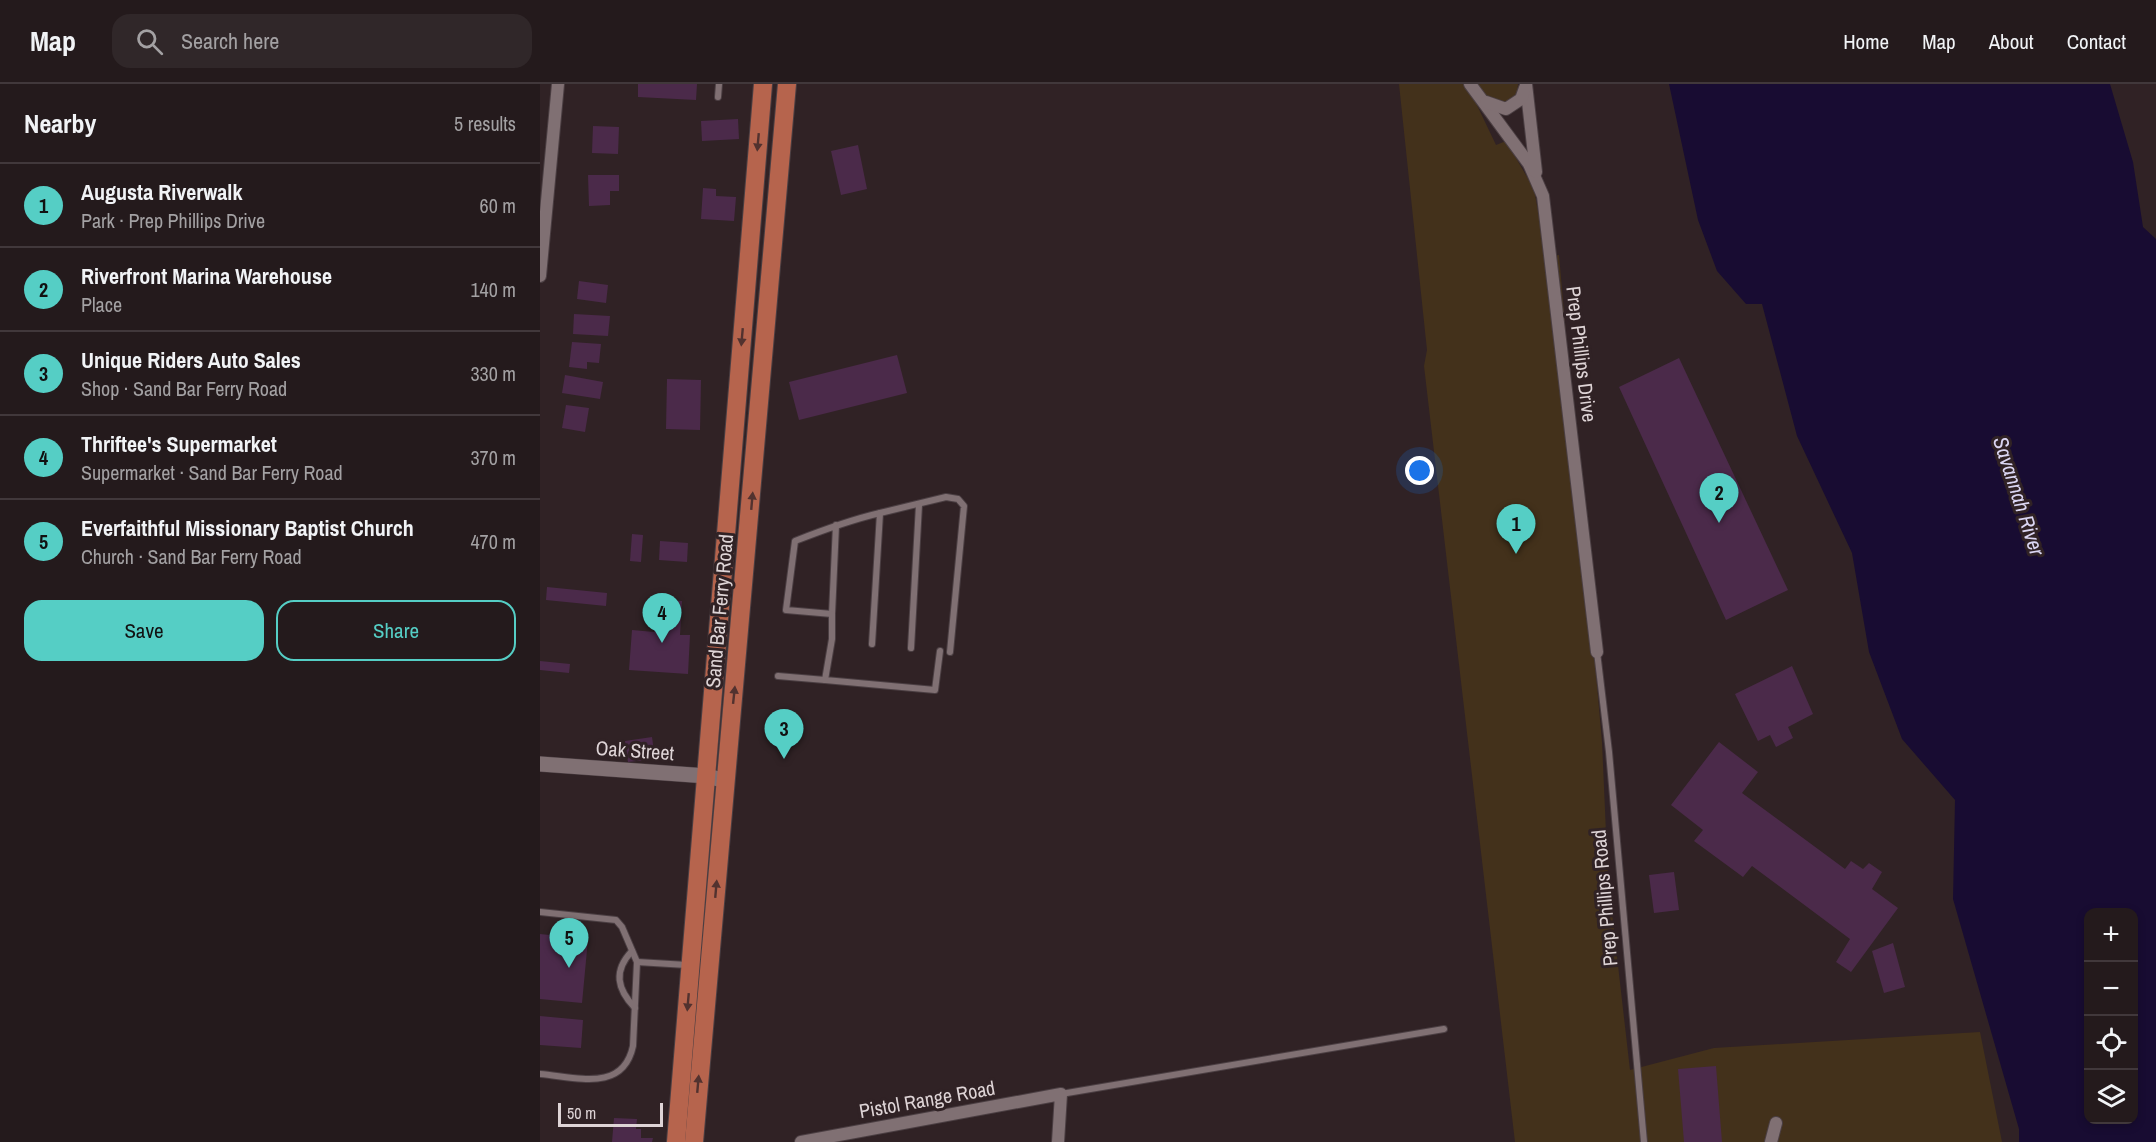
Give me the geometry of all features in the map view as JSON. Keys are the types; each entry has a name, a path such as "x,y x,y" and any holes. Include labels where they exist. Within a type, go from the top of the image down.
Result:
{"main road":[{"name":"Sand Bar Ferry Road","path":"676,1142 763,84"},
{"name":"Sand Bar Ferry Road","path":"694,1142 741,633 787,84"}],"street":[{"path":"540,276 558,84"},
{"name":"Prep Phillips Drive","path":"1470,84 1536,176 1548,218 1550,259 1597,652"},
{"path":"1484,102 1498,108 1513,106 1521,99 1526,84"},
{"path":"1526,84 1536,176"},
{"name":"Oak Street","path":"540,764 707,776 726,780"},
{"path":"1058,1142 1061,1094"},
{"name":"Pistol Range Road","path":"801,1142 1061,1094"},
{"path":"1771,1142 1776,1123"}],"lane":[{"path":"718,97 719,84"},
{"path":"832,614 786,610 795,541 836,525 880,513 946,497 958,499 964,506 950,652"},
{"path":"911,648 920,504"},
{"path":"872,644 880,513"},
{"path":"825,680 832,639 836,525"},
{"path":"717,634 741,633"},
{"path":"778,676 935,690 940,651"},
{"name":"Prep Phillips Road","path":"1597,652 1609,752 1644,1142"},
{"path":"540,912 616,920 637,962 633,1046 630,1059 624,1069 614,1076 602,1078 540,1074"},
{"path":"632,951 620,966 618,981 624,997 635,1008"},
{"path":"637,962 691,965"},
{"path":"1061,1094 1444,1029"}],"shaded area":[{"path":"1399,84 1518,84 1517,95 1505,103 1489,96 1475,101 1496,145 1506,141 1534,189 1546,256 1559,255 1602,742 1608,878 1630,1070 1714,1048 1980,1032 2002,1142 1515,1142 1424,366 1427,350"}],"water":[{"name":"Savannah River","path":"1669,84 2110,84 2133,162 2143,227 2156,239 2156,1142 2019,1142 2019,1129 1953,899 1955,800 1902,739 1869,652 1852,553 1797,436 1762,304 1746,304 1717,271 1698,220"}],"building":[{"path":"638,84 697,84 696,100 638,97"},
{"path":"738,119 739,139 702,141 701,121"},
{"path":"593,126 619,127 618,154 592,153"},
{"path":"858,145 867,189 841,195 831,151"},
{"path":"588,175 619,175 619,191 610,191 610,205 589,206"},
{"path":"703,188 716,189 716,196 736,197 734,221 701,219"},
{"path":"579,281 608,285 606,303 577,299"},
{"path":"574,314 610,316 608,336 573,334"},
{"path":"572,342 601,344 599,363 587,362 587,369 569,367"},
{"path":"897,355 907,393 799,420 789,382"},
{"path":"1679,358 1788,590 1726,620 1619,387"},
{"path":"565,375 603,382 600,399 562,393"},
{"path":"667,379 701,380 700,430 666,429"},
{"path":"566,405 589,408 585,432 562,428"},
{"path":"632,534 643,535 641,562 630,561"},
{"path":"660,541 688,543 687,562 659,560"},
{"path":"547,587 607,593 606,606 546,600"},
{"path":"656,599 682,601 680,635 690,635 688,674 629,670 632,630 654,632"},
{"path":"540,661 570,664 569,673 540,670"},
{"path":"1792,666 1813,714 1788,727 1793,738 1776,747 1770,735 1758,741 1735,694"},
{"path":"652,737 655,759 628,762 625,741"},
{"path":"1719,742 1758,772 1742,793 1845,869 1851,861 1863,869 1869,863 1882,872 1872,889 1898,908 1851,972 1836,962 1850,939 1752,866 1743,877 1694,841 1703,830 1671,805"},
{"path":"1674,872 1679,910 1654,913 1649,875"},
{"path":"540,934 588,939 582,1003 540,999"},
{"path":"1893,943 1905,987 1884,993 1872,951"},
{"path":"540,1016 583,1020 581,1048 540,1045"},
{"path":"1716,1066 1722,1142 1684,1142 1678,1069"},
{"path":"614,1118 637,1119 636,1129 641,1129 641,1138 653,1138 652,1142 612,1142"}],"place":[{"name":"Riverfront Marina Warehouse","path":"1719,523"},
{"name":"Augusta Riverwalk","path":"1516,554"},
{"name":"Thriftee's Supermarket","path":"662,643"},
{"name":"Unique Riders Auto Sales","path":"784,759"},
{"name":"Everfaithful Missionary Baptist Church","path":"569,968"}]}
